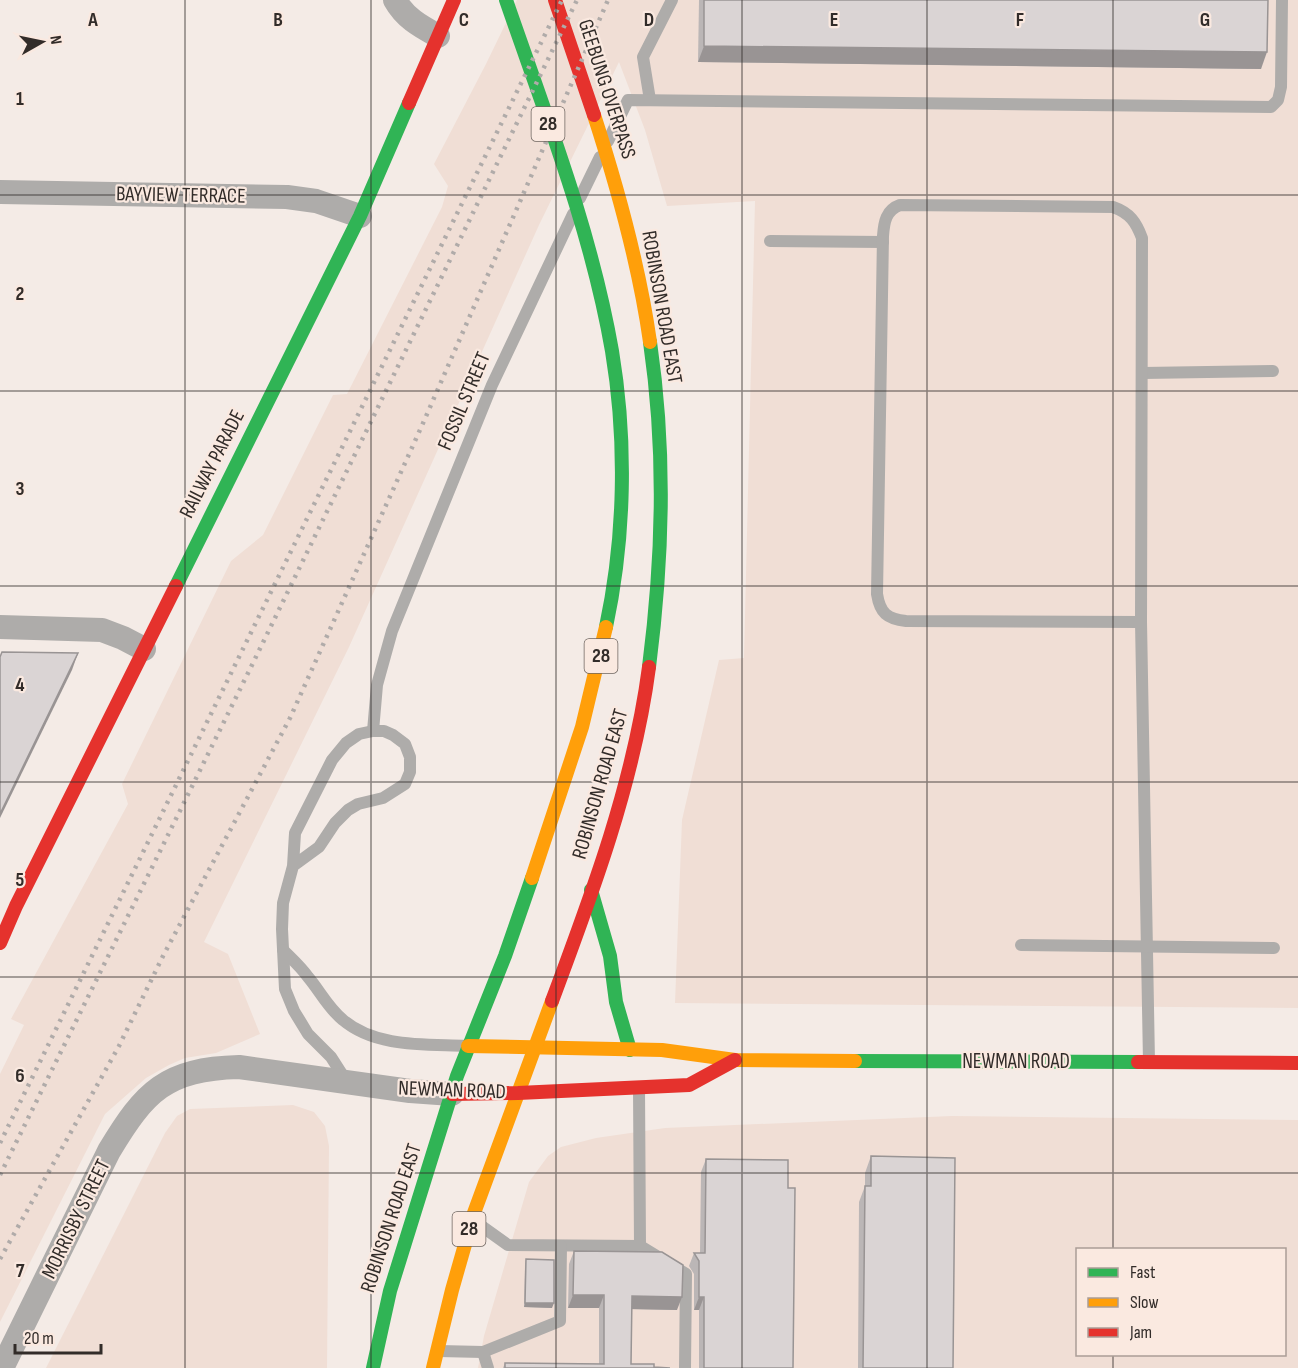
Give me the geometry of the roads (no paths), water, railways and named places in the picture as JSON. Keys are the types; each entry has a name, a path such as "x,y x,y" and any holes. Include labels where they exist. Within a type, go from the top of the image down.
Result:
{"main road":[{"name":"RAILWAY PARADE","path":"0,943 4,922 144,649 360,216 454,0"},
{"name":"ROBINSON ROAD EAST","path":"373,1368 389,1289 452,1094 468,1046 499,970 572,763 599,667 614,584 621,514 619,406 612,352 590,248 506,0"},
{"name":"GEEBUNG OVERPASS","path":"555,0 618,190"},
{"name":"ROBINSON ROAD EAST","path":"433,1368 455,1275 472,1220 614,822 631,763 645,700 662,564 660,439 654,367 639,281 618,190"},
{"path":"591,890 610,956 616,1002 630,1050"},
{"name":"NEWMAN ROAD","path":"468,1046 662,1050 735,1060 1298,1063"},
{"name":"NEWMAN ROAD","path":"452,1094 689,1085 735,1060"}],"street":[{"path":"395,0 412,21 438,36"},
{"name":"BAYVIEW TERRACE","path":"0,192 287,197 315,201 360,216"},
{"path":"0,627 102,630 144,649"},
{"name":"NEWMAN ROAD","path":"167,1082 190,1072 238,1066 410,1091 452,1094"},
{"name":"MORRISBY STREET","path":"2,1368 109,1151 128,1120 167,1082"}],"lane":[{"path":"672,0 643,57 650,100 1271,107 1278,100 1281,87 1282,0"},
{"name":"FOSSIL STREET","path":"373,731 376,696 392,631 448,489 501,365 628,100 650,100"},
{"path":"1141,622 906,621 893,619 884,614 879,605 878,594 883,242 884,222 893,207 900,204 1113,207 1125,211 1136,222 1142,238 1141,622 1149,1062"},
{"path":"770,241 883,242"},
{"path":"1143,373 1273,371"},
{"path":"293,866 319,847 335,823 348,810 358,804 383,798 405,784 410,772 410,757 405,744 384,731 359,734 346,743 332,760 295,833 293,866 283,903 285,989 294,1011 308,1034 331,1057 346,1082"},
{"path":"1021,945 1274,948"},
{"path":"284,950 332,1009 344,1021 362,1031 382,1039 406,1044 468,1046"},
{"path":"639,1088 640,1245"},
{"path":"472,1220 508,1245 640,1245 686,1274 686,1368"},
{"path":"436,1352 483,1352 560,1321 561,1246"},
{"path":"483,1352 488,1368"}],"railway":[{"path":"0,1143 562,0"},
{"path":"0,1175 577,0"},
{"path":"0,1259 119,1046 163,956 290,718 424,421 608,0"}]}
